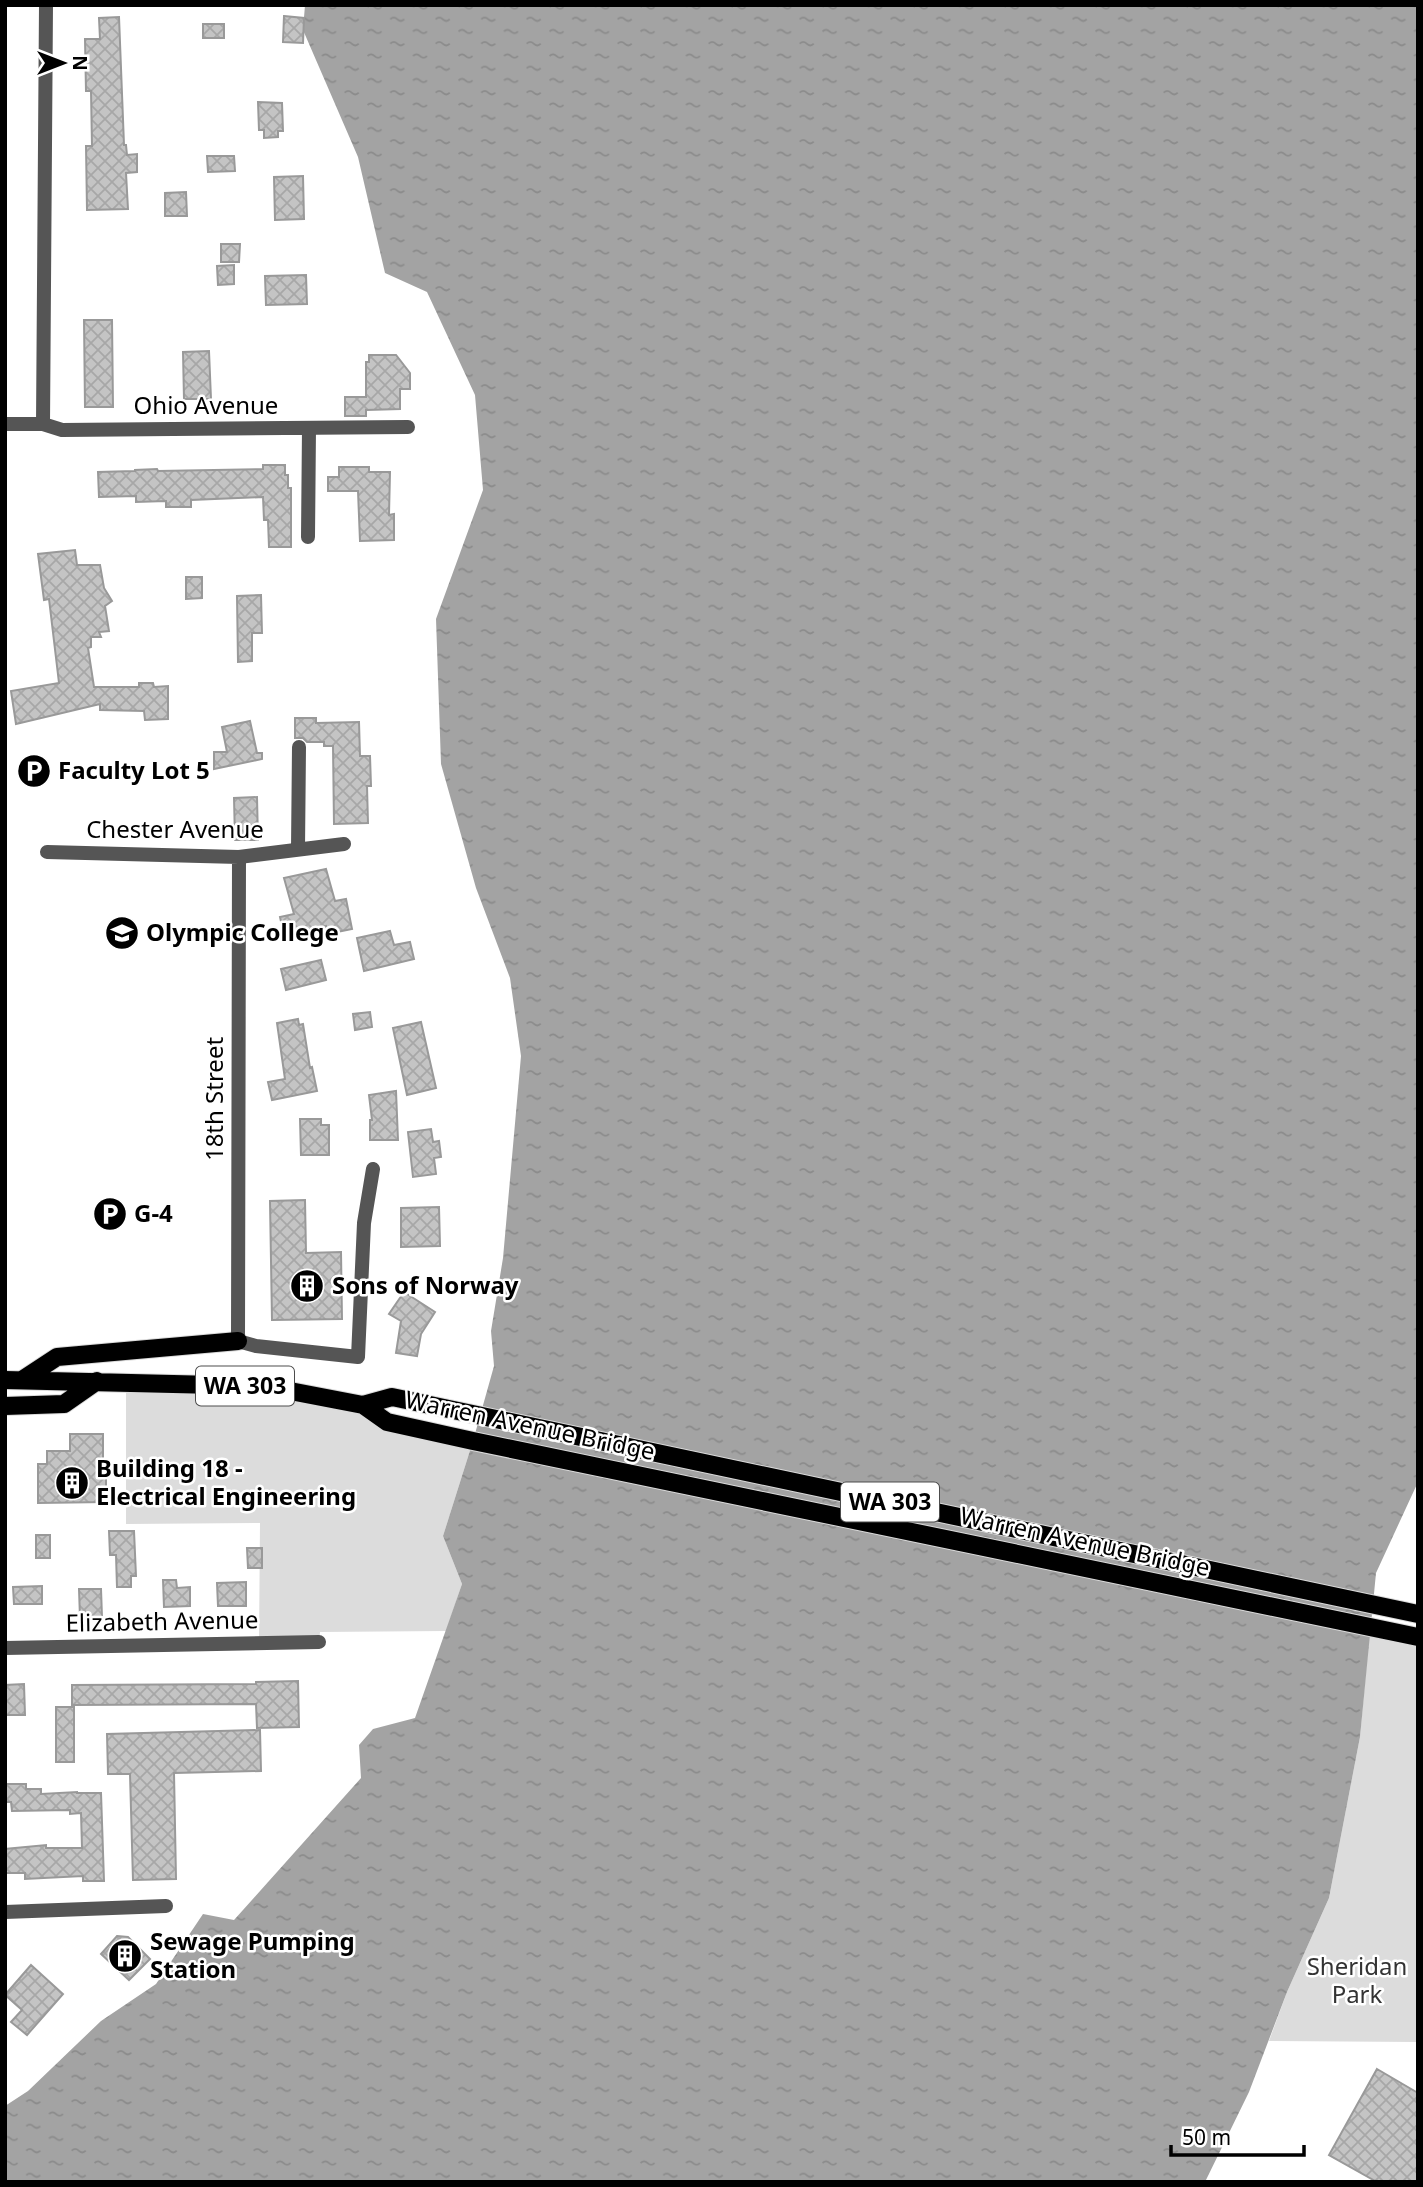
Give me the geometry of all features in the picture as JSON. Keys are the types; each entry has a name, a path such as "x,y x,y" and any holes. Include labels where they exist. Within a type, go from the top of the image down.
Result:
{"main road":[{"path":"14,1380 57,1357 238,1341"},
{"name":"WA 303","path":"14,1380 254,1386 363,1405"},
{"path":"5,1406 64,1404 97,1381"},
{"name":"Warren Avenue Bridge","path":"363,1405 392,1397 1418,1614"},
{"name":"Warren Avenue Bridge","path":"363,1405 387,1422 473,1441 1418,1637"}],"street":[{"path":"43,424 46,5"},
{"name":"Ohio Avenue","path":"5,424 43,424 62,430 408,427"},
{"path":"308,537 309,428"},
{"path":"298,849 299,747"},
{"name":"Chester Avenue","path":"47,852 239,857 344,844"},
{"name":"18th Street","path":"238,1341 239,857"},
{"path":"238,1341 257,1346 358,1357 364,1223 373,1169"},
{"name":"Elizabeth Avenue","path":"5,1648 319,1642"},
{"path":"5,1912 166,1906"}],"green space":[{"path":"126,1382 254,1386 473,1441 443,1536 462,1584 446,1631 320,1632 319,1642 259,1643 260,1523 126,1524"},
{"name":"Sheridan Park","path":"1370,1627 1418,1637 1418,2042 1269,2041 1287,1992 1329,1898 1360,1737"}],"water":[{"path":"305,5 1418,5 1418,1482 1376,1573 1360,1737 1329,1898 1287,1992 1249,2092 1205,2182 5,2182 5,2106 28,2091 101,2021 156,1984 203,1914 234,1920 361,1778 359,1745 373,1729 415,1718 462,1584 443,1536 494,1366 491,1331 503,1258 521,1056 510,978 476,888 441,764 436,619 483,490 475,395 427,292 385,273 358,157 303,30"}],"building":[{"path":"284,16 304,18 303,43 283,42"},
{"path":"119,17 124,145 127,155 137,154 137,172 126,173 128,209 87,210 86,146 92,146 91,91 86,91 85,39 100,39 99,18"},
{"path":"203,24 224,24 224,38 203,38"},
{"path":"258,102 282,103 283,131 278,131 278,137 264,138 264,130 259,130"},
{"path":"207,156 234,156 235,171 208,172"},
{"path":"303,176 304,219 275,220 274,177"},
{"path":"186,192 187,216 165,216 165,193"},
{"path":"221,244 240,244 239,262 221,262"},
{"path":"234,265 234,284 218,285 217,266"},
{"path":"306,275 307,304 266,305 265,276"},
{"path":"84,320 112,320 113,407 85,407"},
{"path":"209,351 211,399 184,399 183,352"},
{"path":"369,355 396,355 410,373 410,389 400,389 400,409 366,410 366,416 345,416 345,397 366,397 366,362 369,362"},
{"path":"263,465 285,465 288,488 291,488 291,547 269,547 268,520 264,520 263,497 191,500 191,507 166,507 166,501 136,502 136,496 99,497 98,472 263,469"},
{"path":"339,467 369,467 369,472 390,472 389,515 394,514 394,540 360,541 358,491 328,491 328,477 339,477"},
{"path":"75,550 77,565 100,565 104,588 112,601 105,606 109,631 99,632 101,637 91,637 91,647 88,648 94,687 139,687 139,683 153,683 154,687 168,686 168,719 145,720 144,711 100,710 100,704 16,724 11,691 59,683 49,599 44,600 38,554"},
{"path":"186,577 202,577 202,598 186,599"},
{"path":"261,595 262,633 252,633 252,661 238,662 237,596"},
{"path":"295,718 316,718 316,723 359,722 360,756 370,756 371,786 367,786 368,823 334,824 333,746 295,738"},
{"path":"250,721 257,753 262,753 262,759 214,769 214,752 227,752 222,727"},
{"path":"257,797 258,840 235,840 234,798"},
{"path":"326,869 335,901 346,899 352,929 327,934 326,926 284,935 280,917 294,914 284,878"},
{"path":"390,931 394,945 410,942 414,959 364,971 357,938"},
{"path":"321,960 326,980 286,990 281,969"},
{"path":"370,1012 372,1027 355,1030 353,1014"},
{"path":"298,1019 299,1025 303,1024 310,1068 312,1067 317,1091 272,1100 268,1082 285,1079 277,1023"},
{"path":"421,1022 436,1088 407,1095 393,1028"},
{"path":"396,1091 398,1140 370,1140 372,1120 369,1095"},
{"path":"300,1119 321,1119 321,1125 329,1125 329,1155 301,1155"},
{"path":"431,1129 433,1142 439,1141 441,1157 434,1158 436,1174 413,1177 408,1132"},
{"name":"Sons of Norway","path":"305,1200 306,1253 341,1252 342,1319 272,1320 270,1201"},
{"path":"439,1207 440,1246 401,1247 401,1208"},
{"path":"404,1292 435,1312 421,1334 417,1356 396,1353 401,1321 389,1314"},
{"name":"Building 18 - Electrical Engineering","path":"70,1434 103,1434 106,1502 38,1503 38,1464 47,1464 47,1451 70,1451"},
{"path":"109,1531 134,1531 136,1576 131,1576 131,1587 117,1587 116,1555 110,1555"},
{"path":"36,1535 50,1535 50,1558 36,1558"},
{"path":"247,1548 262,1548 262,1568 248,1568"},
{"path":"163,1580 176,1580 177,1588 190,1587 190,1606 164,1607"},
{"path":"246,1582 246,1606 218,1606 217,1583"},
{"path":"42,1586 42,1604 14,1604 13,1587"},
{"path":"79,1589 101,1589 102,1617 80,1618"},
{"path":"298,1681 299,1727 257,1728 256,1704 72,1705 72,1685 256,1684"},
{"path":"24,1684 25,1715 5,1715 5,1685"},
{"path":"56,1707 74,1707 74,1762 56,1762"},
{"path":"260,1730 261,1771 174,1773 176,1879 133,1880 130,1774 108,1774 107,1734"},
{"path":"5,1784 26,1784 26,1789 41,1789 41,1794 101,1793 104,1881 83,1881 83,1876 25,1879 25,1873 5,1873 5,1849 46,1845 46,1848 82,1848 81,1813 70,1814 70,1810 12,1811 11,1802 5,1802"},
{"name":"Sewage Pumping Station","path":"117,1936 128,1937 150,1959 129,1980 101,1954"},
{"path":"31,1965 63,1994 27,2035 11,2022 22,2010 5,1995"},
{"path":"1377,2069 1418,2093 1418,2182 1377,2182 1329,2155"}],"place":[{"name":"Faculty Lot 5","path":"34,771"},
{"name":"Olympic College","path":"122,933"},
{"name":"G-4","path":"110,1214"},
{"name":"Sons of Norway","path":"307,1286"},
{"name":"Building 18 - Electrical Engineering","path":"72,1483"},
{"name":"Sewage Pumping Station","path":"125,1956"}]}
